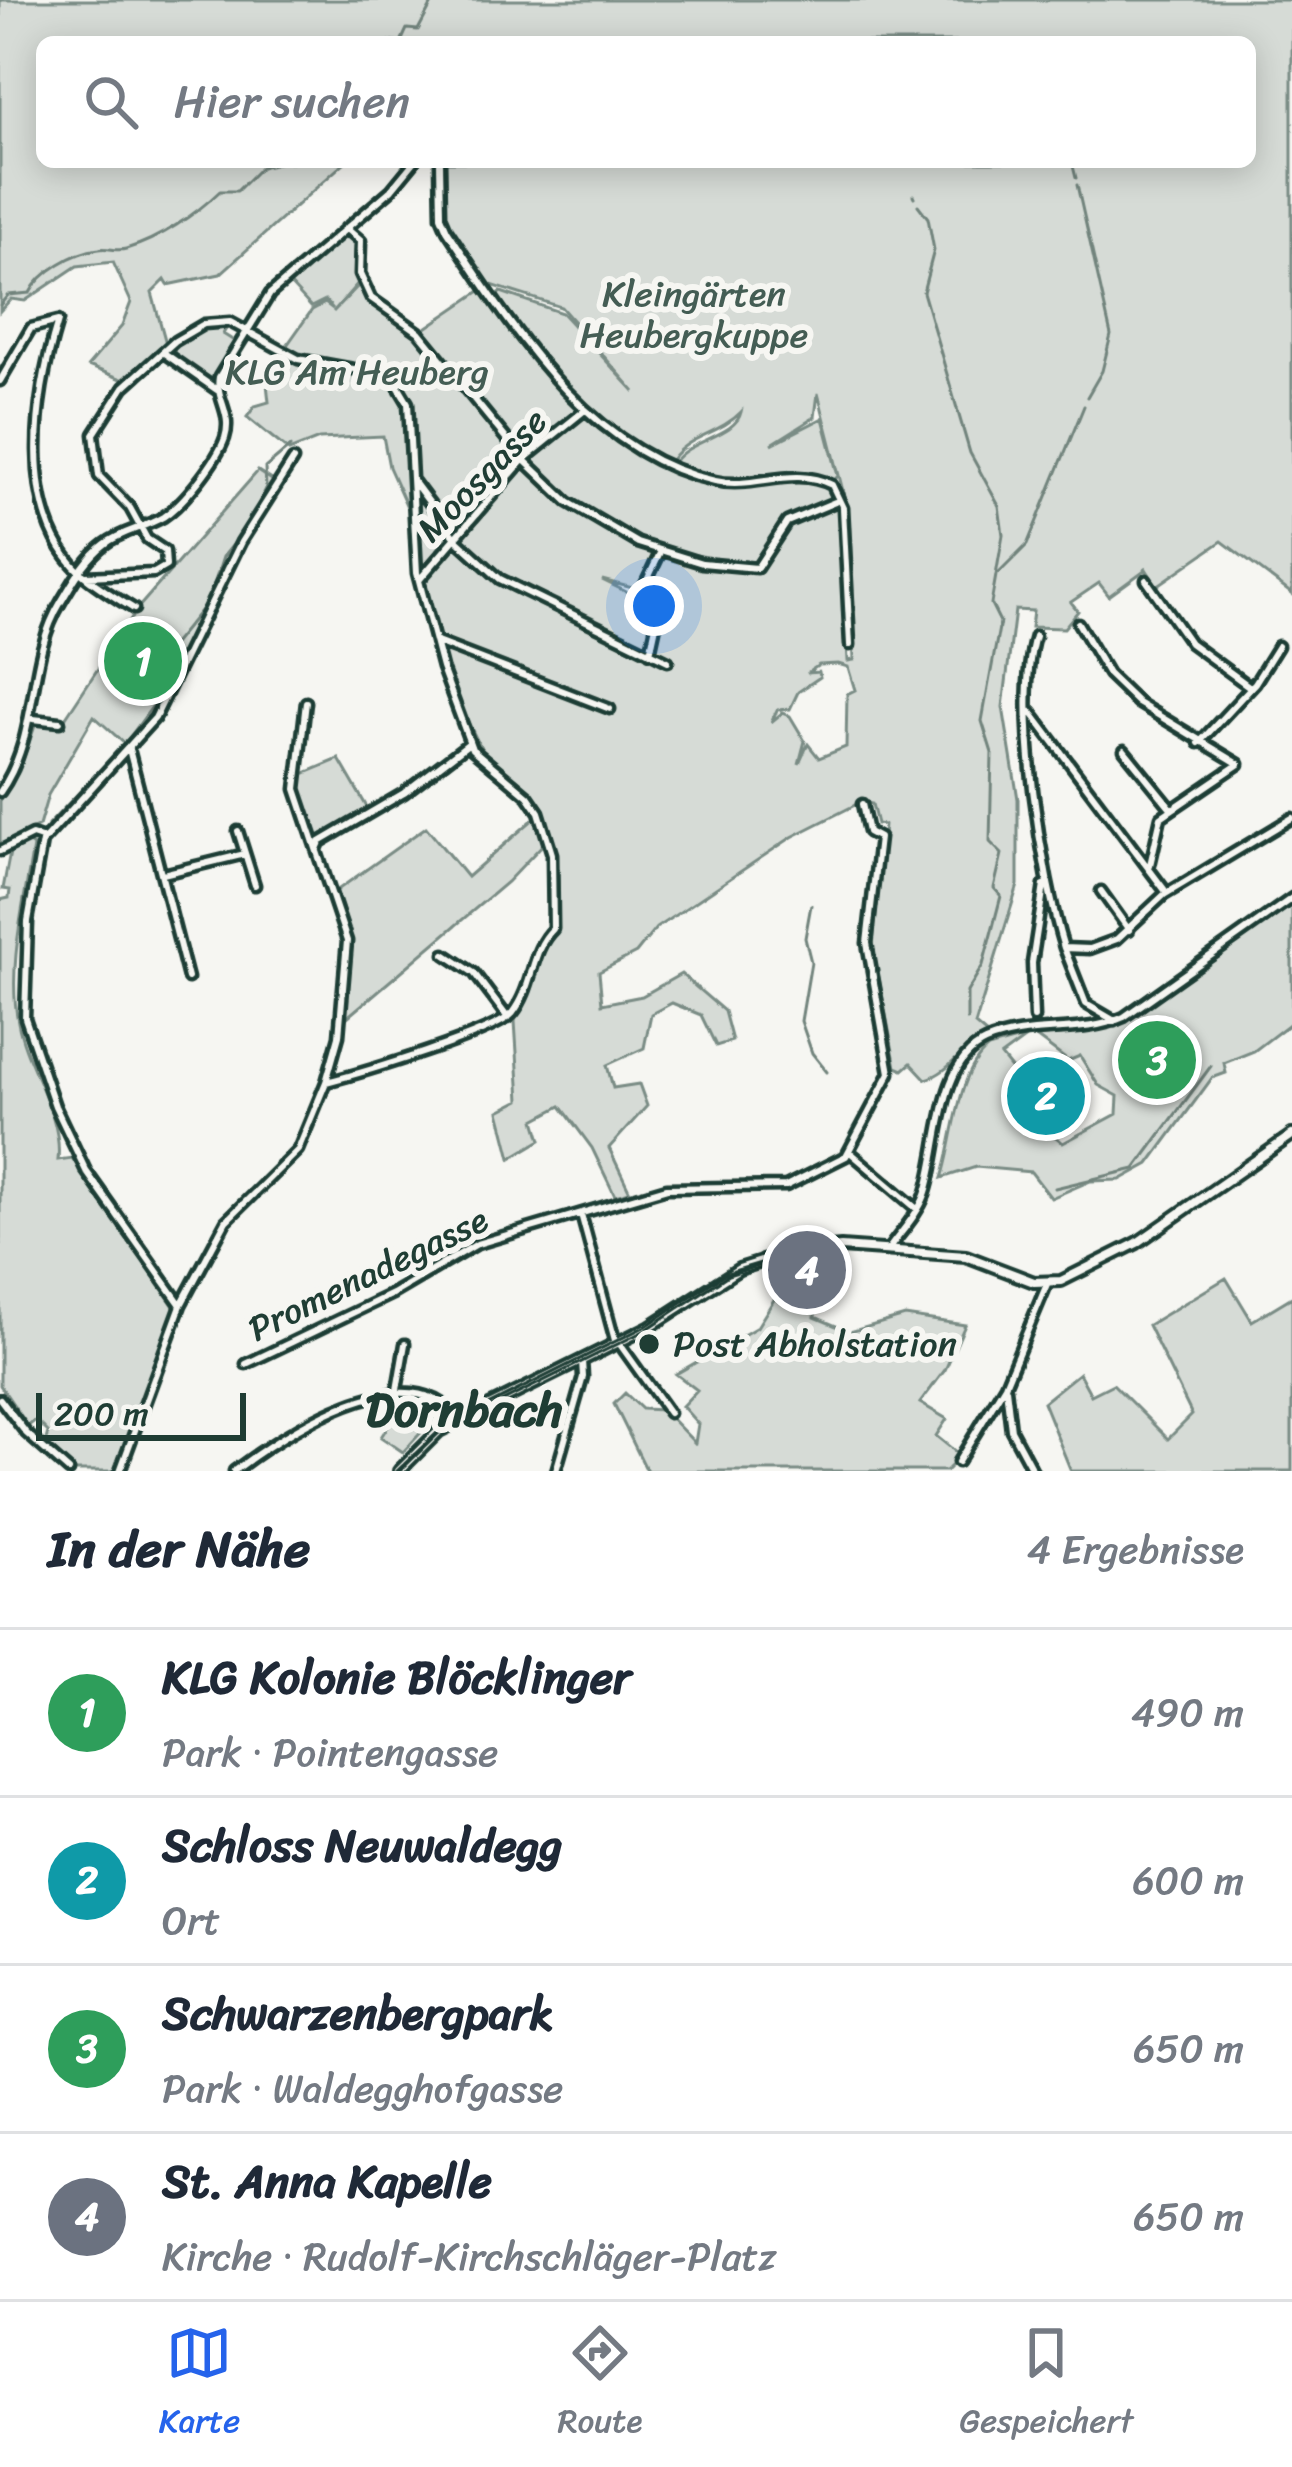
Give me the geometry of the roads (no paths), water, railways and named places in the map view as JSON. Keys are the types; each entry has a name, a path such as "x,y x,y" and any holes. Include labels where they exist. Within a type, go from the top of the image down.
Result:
{"main road":[{"path":"399,1471 436,1433 618,1343 721,1277 763,1260 815,1249 966,1256 1046,1284 1122,1252 1292,1135"}],"street":[{"path":"217,390 221,371 246,328 278,286 408,168"},
{"path":"441,168 447,230 524,341 585,410 623,440 703,478 724,483 805,476 832,485 836,502 843,508 850,645"},
{"path":"346,228 361,241 360,274 370,298 419,332 524,460 595,521 661,551 702,563 757,568 788,522 836,502"},
{"path":"0,381 31,328 58,321 41,381 43,494 55,532 83,574 134,610"},
{"path":"83,574 163,571 168,556 99,476 93,439 124,387 204,324 225,321 246,328 298,359 392,376 408,403 420,579 437,642 468,744 532,800 552,854 554,926 541,940 526,990 508,1018 326,1082"},
{"path":"0,792 16,767 32,719 43,644 83,574 101,547 173,508 220,448 228,416 217,390 164,353"},
{"name":"Moosgasse","path":"420,579 458,541 524,460 585,410"},
{"path":"181,1305 82,1164 26,1023 28,921 44,839 129,749 166,700 241,542 292,460"},
{"path":"414,482 458,541 522,593 668,661"},
{"path":"650,652 657,621 640,595 661,551"},
{"path":"1146,580 1190,643 1250,687"},
{"path":"1078,623 1123,689 1199,743 1239,764 1171,808 1156,826 1150,865"},
{"path":"1035,636 1029,710 1044,881 1086,1004 1115,1021"},
{"path":"437,642 610,709"},
{"path":"1199,743 1250,687 1278,646"},
{"path":"120,1471 181,1305 232,1214 298,1150 339,1036 346,941 296,783 306,703"},
{"path":"1029,710 1167,893"},
{"path":"32,719 60,722"},
{"path":"317,849 320,842 404,793 468,744"},
{"path":"129,749 188,978"},
{"path":"1124,750 1171,808"},
{"path":"862,804 868,832 879,838 867,943 890,1067 884,1091 850,1151 917,1209"},
{"path":"1064,948 1099,948 1129,930 1167,893 1292,818"},
{"path":"238,831 255,885"},
{"path":"0,851 32,836 44,839"},
{"path":"163,874 244,854"},
{"path":"1034,1018 1032,958 1044,881"},
{"path":"1101,891 1129,930"},
{"path":"886,1253 917,1209 956,1074 969,1052 988,1041 1035,1029 1115,1021 1292,898"},
{"path":"445,954 474,973 508,1018"},
{"name":"Promenadegasse","path":"246,1364 392,1294 475,1245 667,1188 786,1186 850,1151"},
{"path":"580,1214 618,1343 669,1413"},
{"path":"763,1260 796,1288 811,1289 826,1269 815,1249"},
{"path":"958,1462 1006,1384 1046,1284"},
{"path":"397,1390 405,1344"},
{"path":"556,1471 583,1377 582,1361"},
{"path":"1006,1384 1010,1430 1033,1471"},
{"path":"234,1471 322,1417 397,1390 445,1404 460,1421"},
{"path":"0,1399 26,1432 68,1471"}],"waterway":[{"name":"Dornbach","path":"404,36 407,29 418,30 434,0"},
{"name":"Dornbach","path":"0,305 8,295 30,293 41,278 69,259 99,249 126,249 152,239 220,191 237,191 260,168"},
{"path":"1074,168 1076,178"},
{"path":"1077,185 1111,335 1102,371 1087,397"},
{"path":"918,205 928,218 934,250 923,292 970,453 999,506 1003,535 991,604 1000,622 982,721 992,753 990,842 1002,854 994,888 1001,896 983,965 967,992 967,1020"},
{"path":"999,573 1027,545 1084,406"},
{"path":"48,825 124,745 155,703 169,649 209,600 223,557 245,530 266,489 265,468 290,447"},
{"path":"811,905 805,938 811,962 801,1021 812,1053 827,1072"},
{"path":"1055,1188 1135,1169 1211,1066"}],"tram line":[{"path":"397,1471 442,1428 646,1326 724,1274 804,1250 821,1259 821,1276 807,1286 764,1264 728,1275 646,1330 439,1433 400,1471"}],"place":[{"name":"KLG Kolonie Blöcklinger","path":"143,661"},
{"name":"Schwarzenbergpark","path":"1157,1060"},
{"name":"Schloss Neuwaldegg","path":"1046,1096"},
{"name":"St. Anna Kapelle","path":"807,1270"},
{"name":"Post Abholstation","path":"649,1344"}],"district":[{"name":"Dornbach","path":"464,1409"}],"park label":[{"name":"Kleingärten Heubergkuppe","path":"694,314"},
{"name":"KLG Am Heuberg","path":"357,372"}]}
